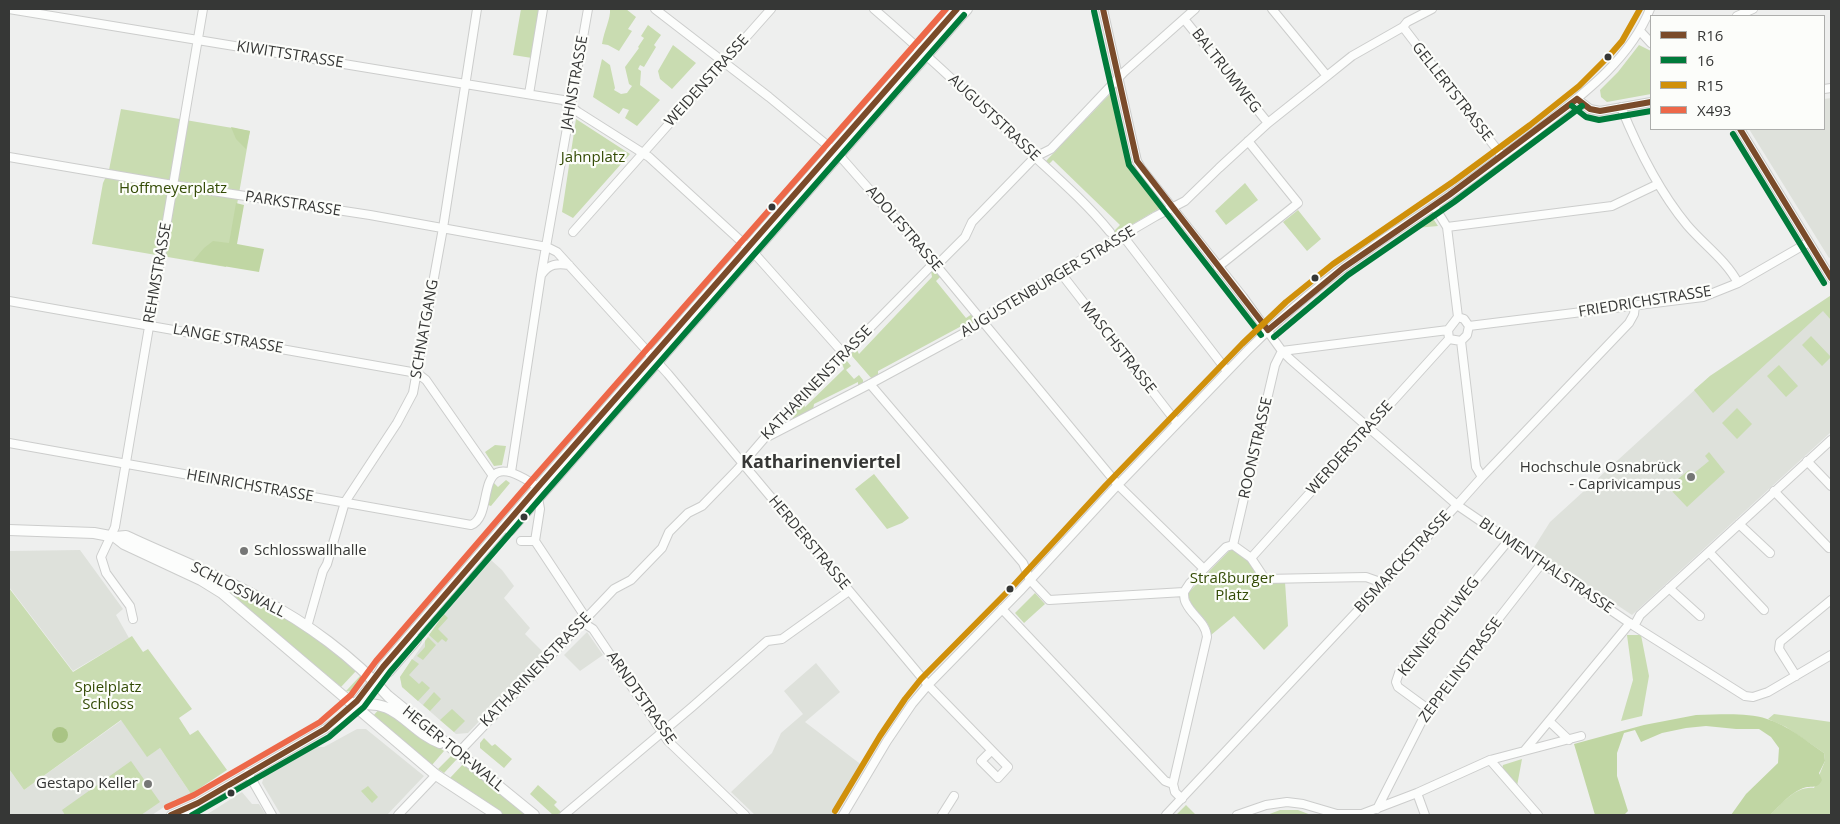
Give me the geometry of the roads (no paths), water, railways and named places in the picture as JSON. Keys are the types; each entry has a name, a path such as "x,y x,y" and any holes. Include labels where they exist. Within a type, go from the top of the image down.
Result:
{"main road":[{"path":"354,706 374,681 389,671 654,360 924,52 957,9"},
{"path":"924,52 967,9"},
{"name":"SCHLOSSWALL","path":"9,530 126,536 262,599 308,627 374,681"},
{"name":"SCHLOSSWALL","path":"113,536 124,544 201,580 222,593 354,706"},
{"name":"HEGER-TOR-WALL","path":"374,681 388,696 534,815"},
{"path":"354,706 377,704 388,707 428,739 454,750"},
{"name":"HEGER-TOR-WALL","path":"354,706 436,775 496,815"}],"street":[{"name":"KIWITTSTRASSE","path":"9,9 529,94 563,100 570,105"},
{"name":"REHMSTRASSE","path":"133,619 130,606 102,564 102,553 113,536 115,527 124,464 203,9"},
{"name":"SCHNATGANG","path":"308,627 323,571 328,564 345,502 397,423 413,393 443,228 477,9"},
{"path":"529,94 543,9"},
{"name":"JAHNSTRASSE","path":"511,472 541,275 588,9"},
{"name":"ADOLFSTRASSE","path":"655,9 837,152 1118,485 1204,569"},
{"name":"AUGUSTSTRASSE","path":"874,9 924,52 1098,217 1110,232"},
{"name":"BLUMENTHALSTRASSE","path":"1103,9 1137,161 1268,330 1282,351 1457,505 1632,624 1744,696 1753,697 1768,692 1796,676"},
{"name":"KATHARINENSTRASSE","path":"454,750 546,662 614,589 631,580 662,548 669,532 688,513 702,506 787,412 929,268 942,260 965,237 972,222 1035,157 1051,148 1118,79 1196,9"},
{"path":"1272,9 1327,76"},
{"name":"AUGUSTENBURGER STRASSE","path":"765,437 870,384 977,326 990,314 1060,272 1156,216 1173,209 1185,201 1248,141 1352,56 1432,9"},
{"path":"843,815 887,741 912,704 928,685 1268,330 1343,268 1434,206 1577,99 1614,63 1640,31 1650,9"},
{"path":"1739,15 1753,9"},
{"name":"WEIDENSTRASSE","path":"643,153 768,10"},
{"name":"BALTRUMWEG","path":"1184,19 1268,124"},
{"name":"GELLERTSTRASSE","path":"1405,24 1418,48 1502,156"},
{"path":"1640,31 1650,42"},
{"path":"1577,99 1590,109 1600,111 1650,102"},
{"path":"570,105 643,153 751,250 844,354"},
{"path":"1621,107 1637,146 1658,184 1687,224 1730,268 1738,283"},
{"path":"1741,130 1831,278"},
{"path":"1218,267 1298,204 1248,141"},
{"path":"574,232 643,153"},
{"name":"PARKSTRASSE","path":"9,158 443,228 547,247"},
{"path":"1447,227 1612,206 1658,184"},
{"path":"1434,206 1447,227 1458,317 1448,330 1449,339 1461,340 1467,335 1469,326 1464,319 1458,317"},
{"path":"1123,236 1227,371"},
{"name":"FRIEDRICHSTRASSE","path":"1469,326 1703,297 1738,283 1809,242"},
{"name":"HERDERSTRASSE","path":"547,247 557,252 665,370 928,685 991,751"},
{"path":"541,275 551,266 559,263 569,265"},
{"name":"MASCHSTRASSE","path":"1060,272 1177,423"},
{"name":"LANGE STRASSE","path":"9,301 417,373"},
{"name":"BISMARCKSTRASSE","path":"1166,815 1482,477 1629,323 1634,314 1635,306"},
{"path":"1282,351 1448,330"},
{"name":"WERDERSTRASSE","path":"1251,558 1449,339"},
{"path":"1461,340 1476,467 1482,477"},
{"name":"ROONSTRASSE","path":"1233,545 1275,366 1282,351"},
{"path":"417,373 426,380 493,476 498,473 511,472 540,492 540,509 535,541 521,540"},
{"path":"870,384 1023,563 1030,580 1049,600 1184,592 1204,569 1226,548 1233,545 1251,558 1264,579 1366,576 1383,583"},
{"path":"787,412 789,420 794,423"},
{"path":"1524,751 1640,615 1831,440"},
{"name":"HEINRICHSTRASSE","path":"9,443 471,524 479,520 487,485 493,476"},
{"path":"1807,461 1831,486"},
{"path":"1774,491 1829,548"},
{"path":"1739,524 1770,553"},
{"name":"KENNEPOHLWEG","path":"1428,709 1398,687 1396,682 1399,673 1509,540"},
{"name":"ARNDTSTRASSE","path":"535,541 584,620 668,741 745,815"},
{"path":"1708,552 1764,610"},
{"name":"ZEPPELINSTRASSE","path":"1376,809 1428,709 1542,564"},
{"path":"1669,588 1700,616"},
{"path":"564,815 767,641 782,639 849,591"},
{"path":"1182,798 1175,792 1173,784 1208,637 1207,630 1185,603 1184,592"},
{"path":"1831,600 1780,642 1778,649 1796,676 1831,656"},
{"path":"1002,608 1165,782 1173,784"},
{"path":"171,815 198,803 325,729 354,706"},
{"path":"1549,721 1569,740"},
{"path":"1237,815 1266,805 1287,802 1303,804 1336,814 1362,814 1490,760 1581,736"},
{"path":"1490,760 1538,815"},
{"path":"248,773 272,815"},
{"path":"398,815 436,775"},
{"path":"1417,792 1425,815"},
{"path":"942,815 954,796"},
{"path":"185,815 198,803"}],"place":[{"name":"Hochschule Osnabrück - Caprivicampus","path":"1691,477"},
{"name":"Schlosswallhalle","path":"244,551"},
{"name":"Gestapo Keller","path":"148,784"}],"district":[{"name":"Katharinenviertel","path":"821,463"}],"park label":[{"name":"Jahnplatz","path":"593,158"},
{"name":"Hoffmeyerplatz","path":"173,189"},
{"name":"Straßburger Platz","path":"1232,588"},
{"name":"Spielplatz Schloss","path":"108,696"}]}
